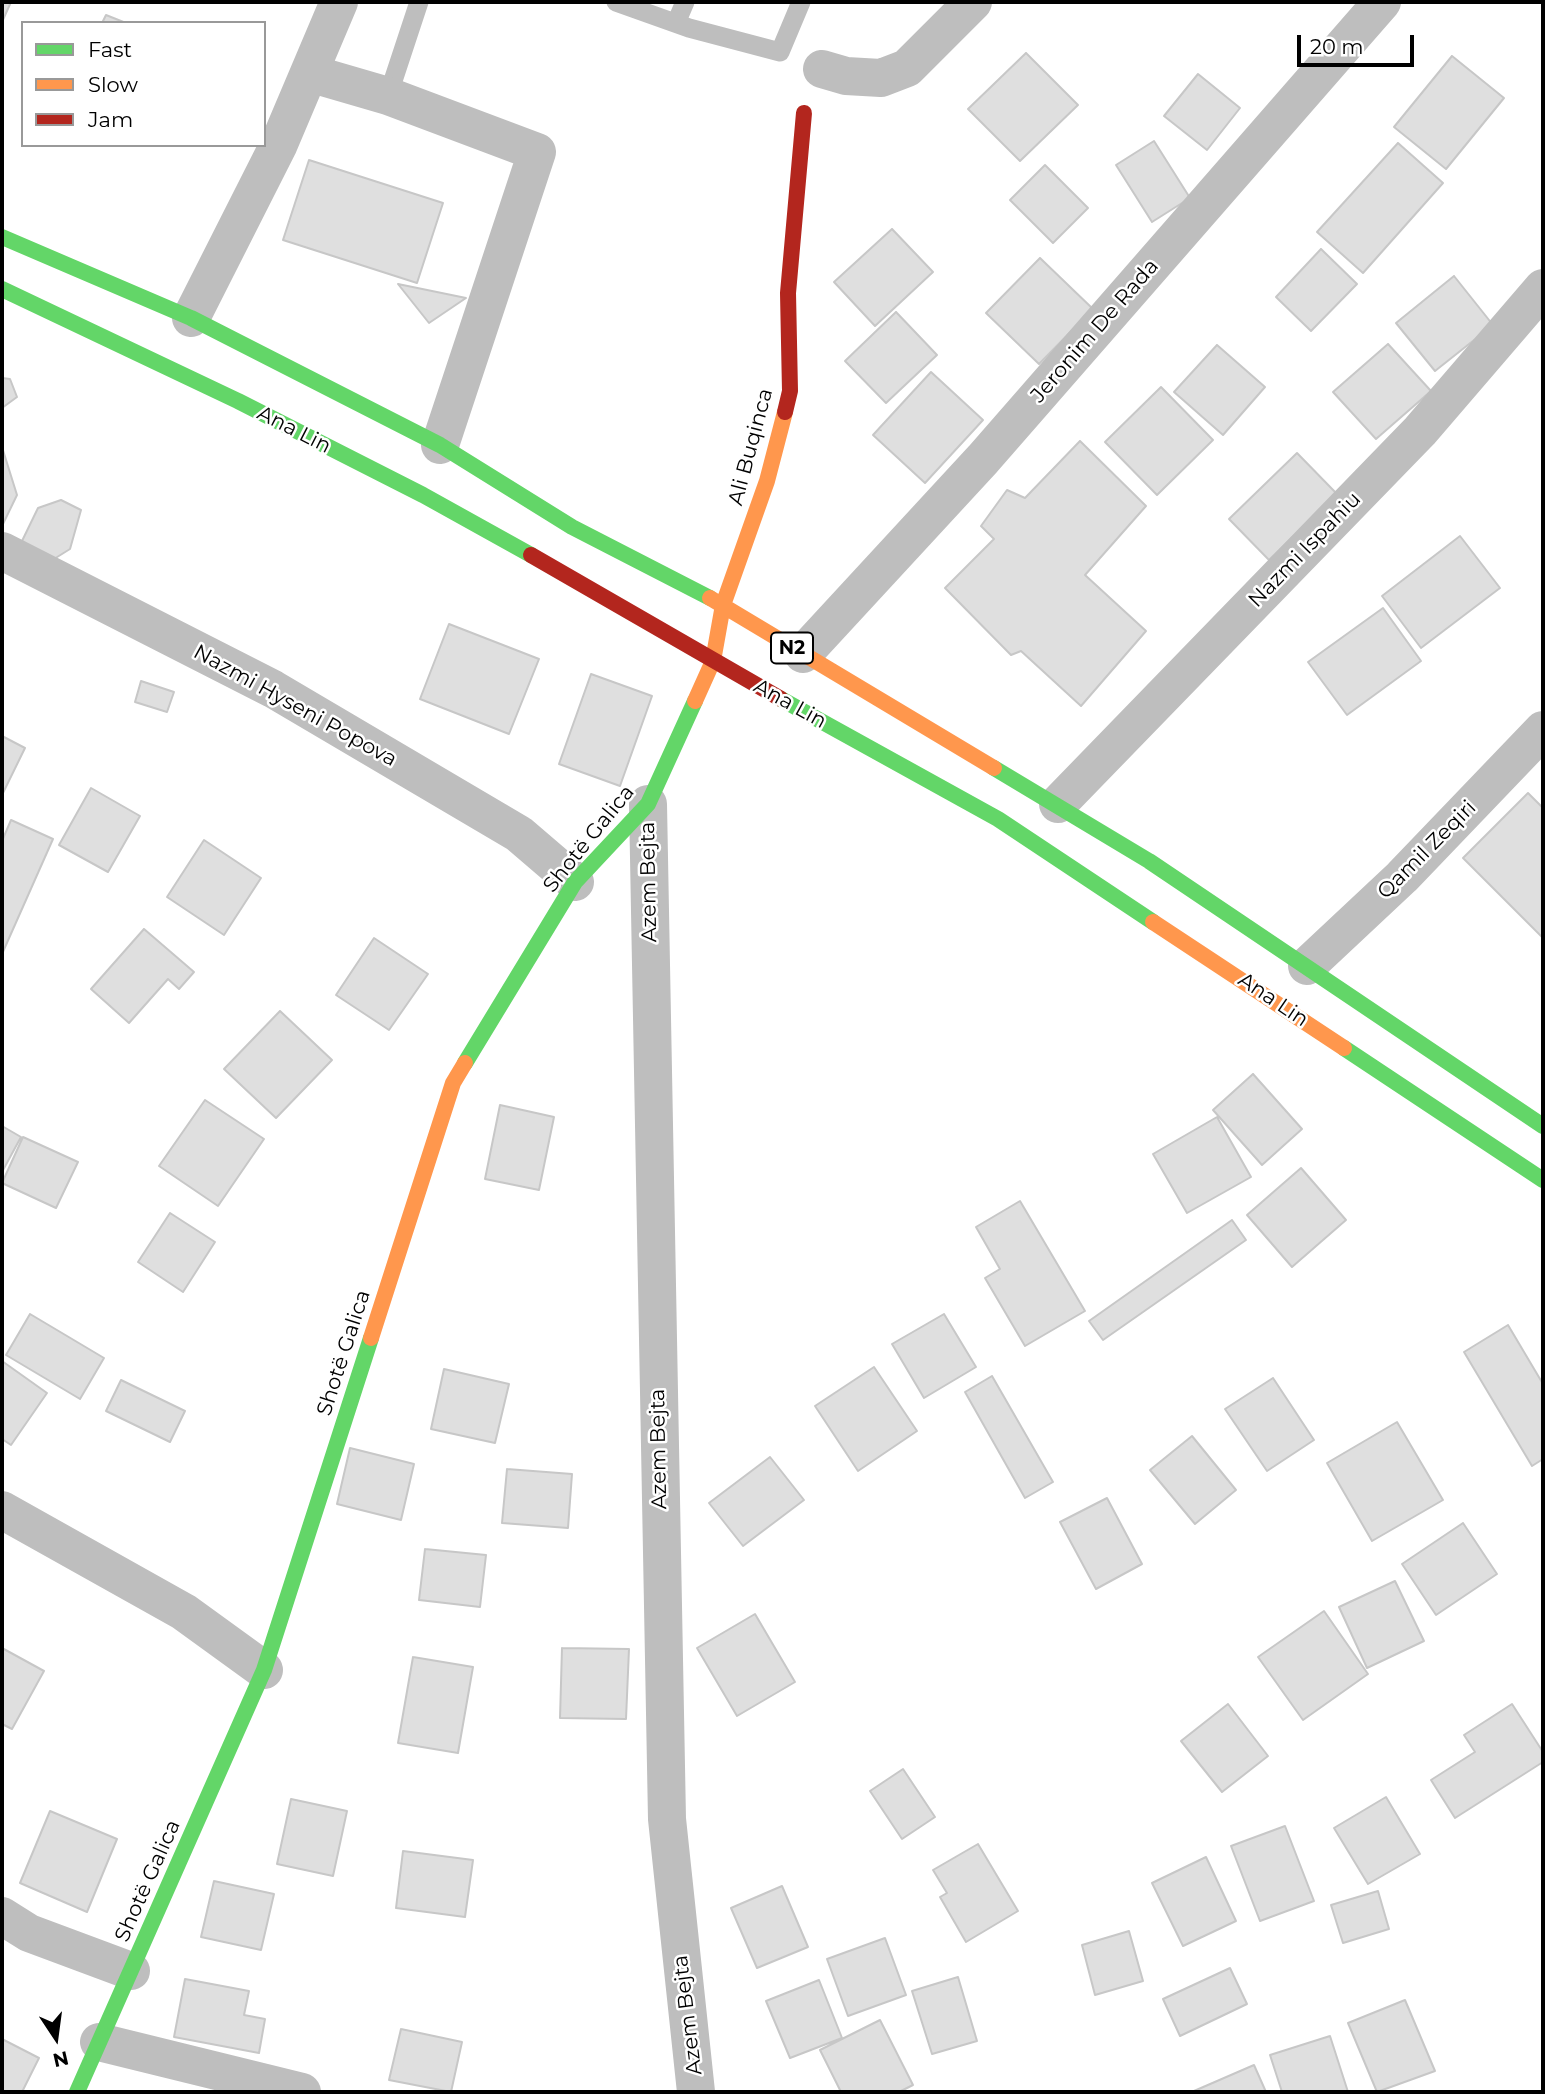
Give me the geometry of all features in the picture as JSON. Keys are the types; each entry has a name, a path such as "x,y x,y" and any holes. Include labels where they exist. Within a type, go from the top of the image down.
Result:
{"main road":[{"name":"Ali Buqinca","path":"713,661 723,605 768,481 790,391 788,293 804,113"},
{"name":"N2","path":"2,237 191,318 440,445 572,527 723,605 1058,804 1307,965 1543,1126"},
{"name":"Ana Lin","path":"2,289 238,401 423,495 713,661 998,819 1543,1180"},
{"name":"Shotë Galica","path":"77,2092 264,1670 453,1083 575,882 648,804 713,661"}],"street":[{"path":"191,318 278,146 339,2"},
{"path":"822,69 846,76 881,78 908,68 973,2"},
{"name":"Jeronim De Rada","path":"803,654 983,459 1382,2"},
{"path":"309,73 388,96 537,152 440,445"},
{"name":"Nazmi Ispahiu","path":"1058,804 1420,431 1543,288"},
{"name":"Nazmi Hyseni Popova","path":"2,551 273,689 519,834 575,882"},
{"name":"Qamil Zeqiri","path":"1307,965 1402,877 1543,730"},
{"name":"Azem Bejta","path":"648,804 665,1779 670,1867 696,2092"},
{"path":"2,1510 184,1612 264,1670"},
{"path":"2,1916 29,1933 131,1971"},
{"path":"99,2042 302,2092"}],"lane":[{"path":"388,96 419,2"},
{"path":"616,2 676,23 780,52 802,2"},
{"path":"676,23 685,2"}],"building":[{"path":"2,2 11,2 2,22"},
{"path":"106,15 121,21 103,21"},
{"path":"1026,53 1078,105 1020,161 968,109"},
{"path":"1452,56 1504,98 1446,169 1394,127"},
{"path":"1198,74 1240,108 1207,150 1164,116"},
{"path":"1154,141 1190,198 1152,222 1116,165"},
{"path":"1398,143 1443,183 1363,273 1317,232"},
{"path":"309,160 443,203 417,283 283,240"},
{"path":"1045,165 1088,208 1053,243 1010,200"},
{"path":"892,229 933,272 875,326 834,282"},
{"path":"1321,249 1357,284 1311,331 1276,297"},
{"path":"1040,258 1093,309 1039,364 986,313"},
{"path":"1454,276 1493,325 1435,371 1396,323"},
{"path":"398,284 466,298 429,323"},
{"path":"896,312 937,355 886,403 845,361"},
{"path":"1388,344 1431,391 1376,439 1333,392"},
{"path":"1217,345 1265,387 1223,435 1174,392"},
{"path":"931,372 983,420 925,483 873,435"},
{"path":"2,378 10,379 17,397 2,408"},
{"path":"1161,387 1213,440 1157,495 1105,442"},
{"path":"1080,441 1146,506 1085,575 1146,631 1081,706 1021,651 1011,655 945,588 994,539 981,526 1007,490 1025,498"},
{"path":"2,447 17,495 2,526"},
{"path":"1297,453 1337,494 1269,560 1229,519"},
{"path":"61,500 81,510 70,549 46,564 22,541 38,508"},
{"path":"1460,536 1500,588 1421,648 1382,596"},
{"path":"1383,608 1421,661 1347,715 1308,662"},
{"path":"449,624 539,659 509,734 420,699"},
{"path":"591,674 652,696 620,786 559,764"},
{"path":"141,681 174,692 167,712 135,702"},
{"path":"2,736 25,748 2,795"},
{"path":"91,788 140,816 108,872 59,845"},
{"path":"1528,793 1543,808 1543,938 1463,858"},
{"path":"11,820 53,839 2,954 2,841"},
{"path":"204,840 261,878 224,935 167,897"},
{"path":"144,929 194,972 179,989 168,979 129,1023 91,989"},
{"path":"374,938 428,974 389,1030 336,995"},
{"path":"280,1011 332,1060 276,1118 224,1069"},
{"path":"1253,1074 1302,1129 1262,1165 1213,1110"},
{"path":"205,1100 264,1139 218,1206 159,1166"},
{"path":"500,1105 554,1117 539,1190 485,1179"},
{"path":"1217,1117 1251,1177 1187,1213 1153,1154"},
{"path":"2,1126 21,1137 2,1172"},
{"path":"23,1137 78,1162 56,1208 2,1183"},
{"path":"1301,1168 1346,1220 1292,1267 1247,1215"},
{"path":"1020,1201 1085,1311 1025,1346 985,1278 1000,1269 976,1227"},
{"path":"170,1213 215,1242 183,1292 138,1262"},
{"path":"1232,1220 1246,1240 1103,1340 1089,1321"},
{"path":"30,1314 104,1358 80,1399 6,1355"},
{"path":"944,1314 976,1367 924,1398 892,1344"},
{"path":"1508,1325 1543,1384 1543,1459 1532,1466 1464,1352"},
{"path":"2,1361 47,1393 11,1445 2,1439"},
{"path":"874,1367 917,1431 858,1471 815,1406"},
{"path":"444,1369 509,1384 495,1443 431,1429"},
{"path":"992,1376 1053,1482 1025,1498 965,1392"},
{"path":"1273,1378 1314,1440 1267,1471 1225,1409"},
{"path":"121,1380 185,1411 170,1442 106,1411"},
{"path":"1397,1422 1443,1500 1372,1541 1327,1463"},
{"path":"1192,1436 1236,1490 1195,1524 1150,1470"},
{"path":"350,1448 414,1464 401,1520 337,1504"},
{"path":"770,1457 804,1500 743,1546 709,1503"},
{"path":"507,1469 572,1474 568,1528 502,1523"},
{"path":"1107,1498 1142,1564 1096,1589 1060,1522"},
{"path":"1463,1523 1497,1574 1436,1615 1402,1564"},
{"path":"425,1549 486,1555 480,1607 419,1600"},
{"path":"1395,1581 1424,1641 1367,1668 1339,1607"},
{"path":"1324,1611 1368,1674 1303,1720 1258,1657"},
{"path":"755,1614 795,1682 737,1716 697,1648"},
{"path":"2,1648 44,1671 12,1729 2,1724"},
{"path":"562,1648 629,1649 626,1719 560,1718"},
{"path":"413,1657 473,1667 458,1753 398,1743"},
{"path":"1228,1704 1268,1756 1222,1792 1181,1741"},
{"path":"1512,1704 1543,1752 1543,1762 1455,1818 1431,1780 1475,1752 1464,1735"},
{"path":"903,1769 935,1817 902,1839 870,1791"},
{"path":"1386,1797 1420,1854 1368,1884 1334,1828"},
{"path":"291,1799 347,1811 333,1876 277,1864"},
{"path":"50,1811 117,1839 87,1912 20,1883"},
{"path":"1285,1826 1314,1901 1260,1921 1231,1846"},
{"path":"978,1844 1018,1911 966,1942 940,1897 947,1893 933,1870"},
{"path":"403,1851 473,1860 465,1917 396,1908"},
{"path":"1206,1857 1236,1921 1183,1946 1152,1883"},
{"path":"214,1881 274,1894 261,1950 201,1937"},
{"path":"782,1886 808,1947 757,1968 731,1908"},
{"path":"1378,1891 1389,1929 1343,1943 1331,1905"},
{"path":"1129,1931 1143,1981 1095,1995 1082,1945"},
{"path":"885,1938 906,1995 848,2016 827,1959"},
{"path":"1230,1968 1247,2004 1180,2036 1163,1999"},
{"path":"958,1977 977,2041 932,2054 912,1991"},
{"path":"185,1979 249,1991 244,2015 265,2019 259,2053 174,2037"},
{"path":"819,1980 842,2038 790,2058 766,2001"},
{"path":"1405,2000 1435,2071 1377,2092 1348,2023"},
{"path":"880,2020 913,2085 899,2092 841,2092 820,2050"},
{"path":"401,2029 462,2042 451,2092 389,2080"},
{"path":"1330,2036 1348,2092 1282,2092 1270,2055"},
{"path":"2,2039 39,2058 22,2092 2,2092"},
{"path":"1254,2065 1266,2092 1194,2092 1194,2091"}],"traffic: fast":[{"path":"2,237 191,318 440,445 572,527 710,598"},
{"path":"2,289 238,401 423,495 531,555"},
{"path":"781,699 998,819 1153,922"},
{"path":"465,1063 575,882 648,804 695,701"},
{"path":"994,768 1149,861 1543,1126"},
{"path":"1344,1048 1543,1180"},
{"path":"77,2092 264,1670 371,1338"}],"traffic: slow":[{"path":"695,701 713,661 723,605 767,481 785,412"},
{"path":"710,598 994,768"},
{"path":"1153,922 1344,1048"},
{"path":"371,1338 453,1083 465,1063"}],"traffic: jam":[{"path":"785,412 790,391 788,293 804,113"},
{"path":"531,555 781,699"}]}
